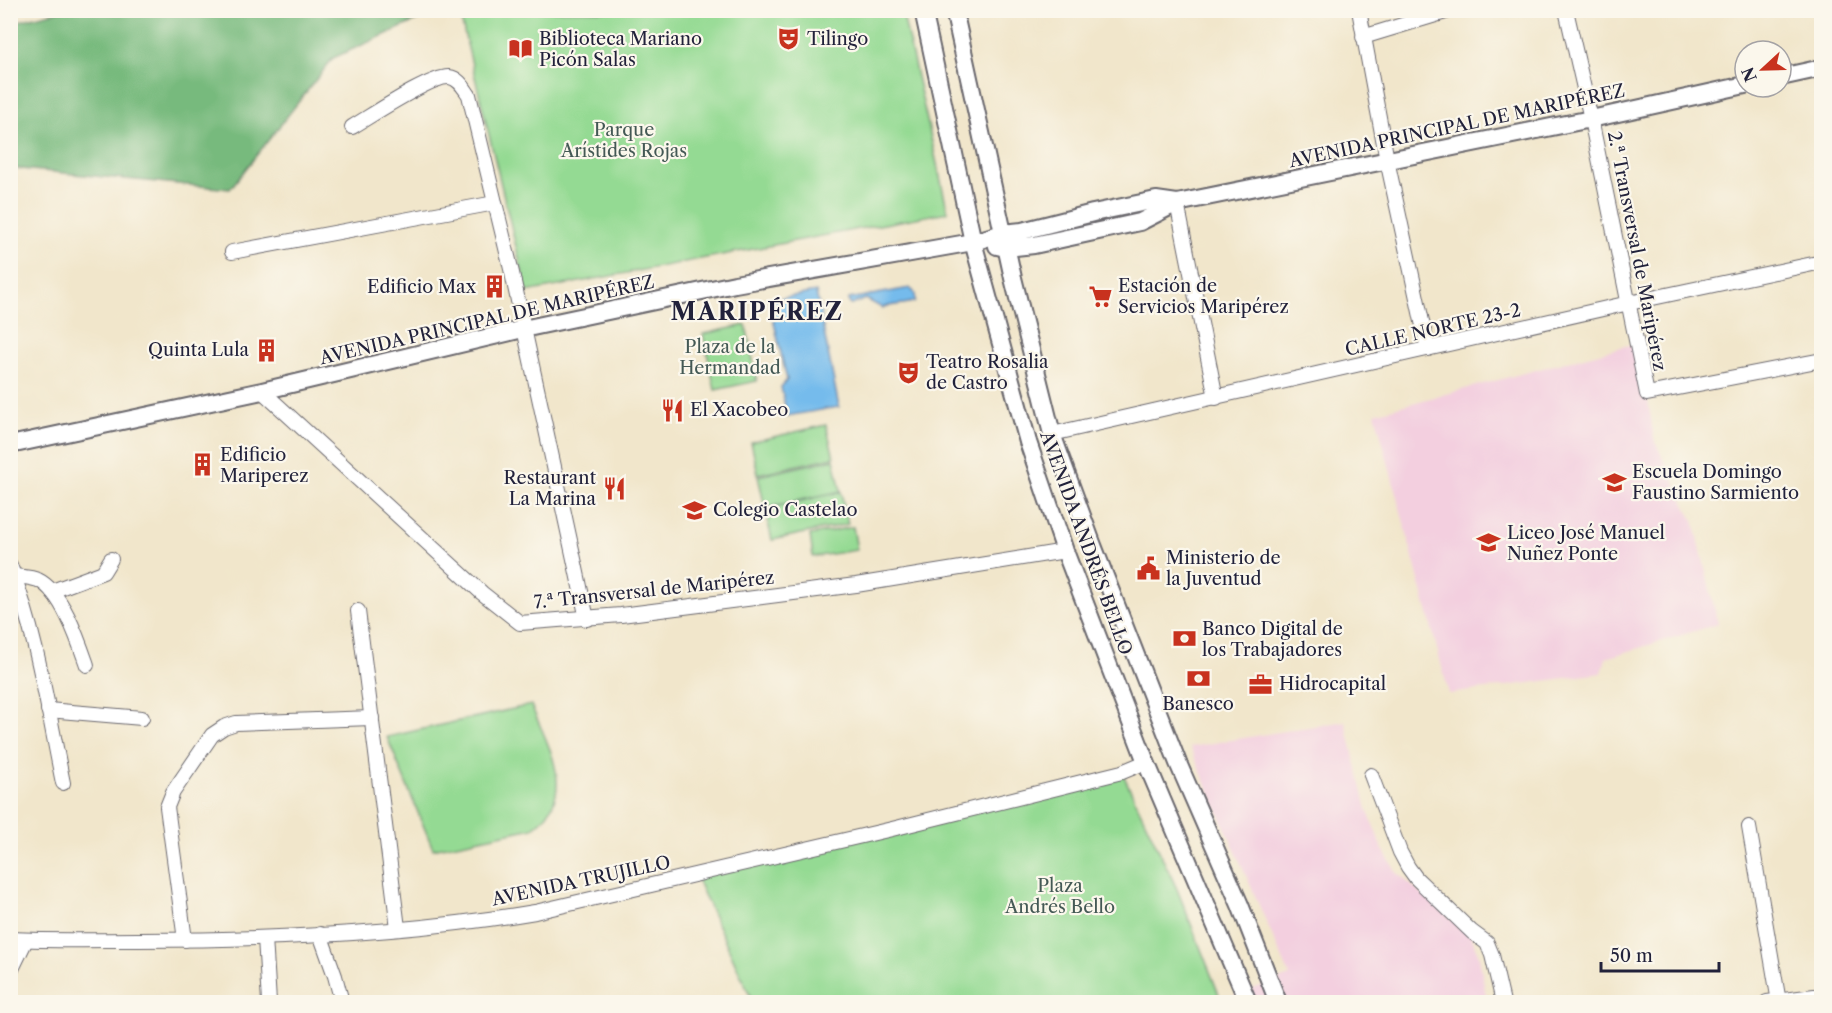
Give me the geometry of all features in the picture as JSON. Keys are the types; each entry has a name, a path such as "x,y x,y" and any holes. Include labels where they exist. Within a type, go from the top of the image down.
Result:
{"street":[{"name":"AVENIDA ANDRÉS BELLO","path":"923,10 973,242 1028,442 1065,551 1146,762 1248,1002"},
{"name":"AVENIDA ANDRÉS BELLO","path":"954,10 1004,240 1052,434 1178,763 1240,905 1278,1002"},
{"path":"1359,10 1428,349"},
{"path":"1363,37 1452,10"},
{"name":"2.ª Transversal de Maripérez","path":"1566,10 1591,119 1647,394 1821,360"},
{"path":"1793,74 1821,68"},
{"path":"352,127 424,85 439,79 450,77 462,84 469,95 524,329 587,619"},
{"name":"AVENIDA PRINCIPAL DE MARIPÉREZ","path":"10,445 261,391 524,329 744,283 973,242 1004,240 1034,245 1140,222 1177,203 1591,119 1733,88"},
{"path":"231,252 495,203"},
{"path":"1177,203 1216,398"},
{"name":"CALLE NORTE 23-2","path":"1052,434 1629,303 1821,262"},
{"name":"7.ª Transversal de Maripérez","path":"261,391 482,593 520,623 587,619 856,585 1065,551"},
{"path":"52,591 103,572 111,559"},
{"path":"13,571 38,580 52,591 76,633 87,665"},
{"path":"13,571 32,629 63,783"},
{"path":"358,611 398,928"},
{"path":"48,710 142,718"},
{"path":"185,940 167,807 173,792 212,735 236,723 372,718"},
{"name":"AVENIDA TRUJILLO","path":"10,939 266,938 489,920 535,912 892,829 1122,772 1146,762"},
{"path":"1371,776 1408,867 1416,878 1472,932 1487,943 1503,1002"},
{"path":"1749,827 1775,1002 1821,995"},
{"path":"320,934 342,1002"},
{"path":"266,938 269,1002"},
{"path":"10,972 26,940"}],"shaded area":[{"path":"1633,344 1647,394 1654,439 1695,525 1718,624 1606,658 1602,673 1449,694 1375,413"},
{"path":"1345,721 1367,809 1382,848 1397,873 1471,936 1479,956 1487,1002 1215,1002 1290,976 1190,747"}],"green space":[{"path":"63,10 426,10 427,16 333,58 230,189 11,168 11,23"},
{"name":"Parque Arístides Rojas","path":"459,11 902,11 948,212 527,292"},
{"name":"Plaza de la Hermandad","path":"746,325 757,381 715,390 703,334"},
{"path":"826,425 834,457 758,474 751,442"},
{"path":"834,459 841,491 765,508 758,476"},
{"path":"841,492 848,524 772,540 765,509"},
{"path":"853,527 857,550 813,557 810,535"},
{"path":"531,705 556,769 557,785 554,800 547,815 533,828 433,849 387,737"},
{"name":"Plaza Andrés Bello","path":"1122,772 1177,889 1222,1002 753,1002 695,875"}],"water":[{"path":"910,288 914,292 915,301 908,303 882,308 866,299 851,305 848,301 849,299"},
{"path":"816,292 839,407 787,416 781,387 787,380 769,300"}],"place":[{"name":"Tilingo","path":"789,39"},
{"name":"Biblioteca Mariano Picón Salas","path":"521,49"},
{"name":"Edificio Max","path":"494,287"},
{"name":"Estación de Servicios Maripérez","path":"1100,296"},
{"name":"Quinta Lula","path":"267,350"},
{"name":"Teatro Rosalia de Castro","path":"908,372"},
{"name":"El Xacobeo","path":"672,410"},
{"name":"Edificio Mariperez","path":"202,465"},
{"name":"Escuela Domingo Faustino Sarmiento","path":"1614,482"},
{"name":"Restaurant La Marina","path":"614,488"},
{"name":"Colegio Castelao","path":"695,510"},
{"name":"Liceo José Manuel Nuñez Ponte","path":"1489,543"},
{"name":"Ministerio de la Juventud","path":"1148,568"},
{"name":"Banco Digital de los Trabajadores","path":"1184,639"},
{"name":"Banesco","path":"1198,678"},
{"name":"Hidrocapital","path":"1261,684"}],"district":[{"name":"MARIPÉREZ","path":"757,311"}]}
